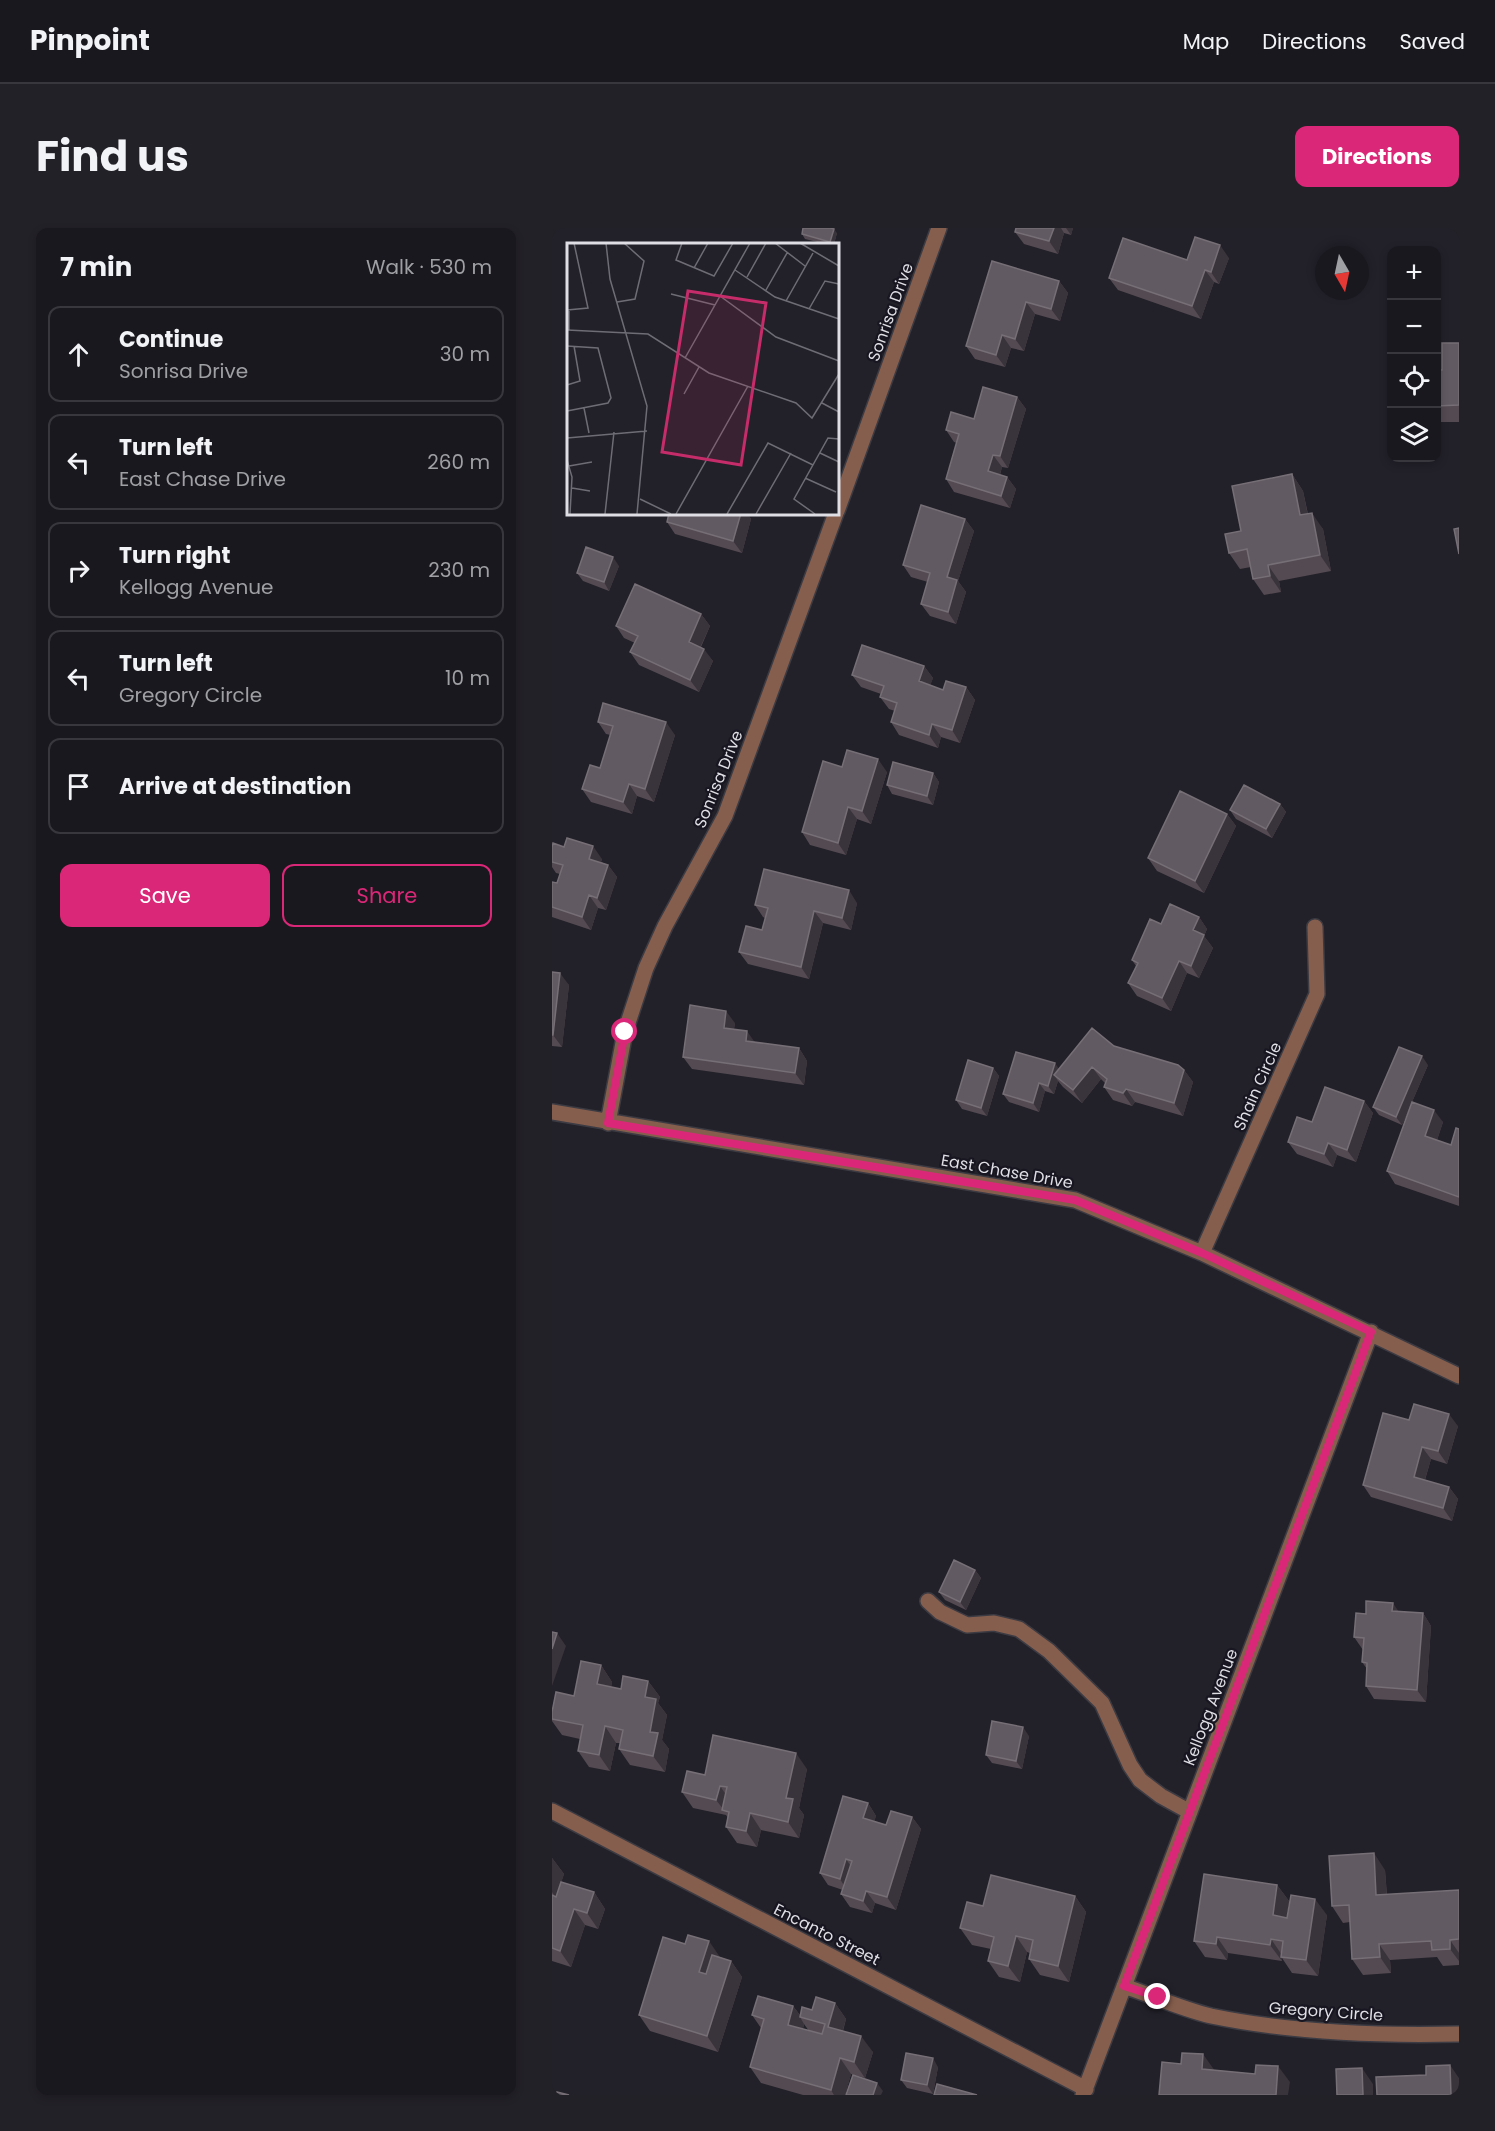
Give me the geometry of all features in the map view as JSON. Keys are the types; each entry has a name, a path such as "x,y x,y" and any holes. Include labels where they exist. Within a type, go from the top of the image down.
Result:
{"street":[{"name":"Sonrisa Drive","path":"838,509 939,228"},
{"name":"Sonrisa Drive","path":"608,1123 625,1032 646,968 725,816 836,514"},
{"name":"Shain Circle","path":"1202,1253 1317,994 1314,927"},
{"name":"East Chase Drive","path":"552,1112 1075,1200 1202,1253 1459,1376"},
{"name":"Kellogg Avenue","path":"1084,2092 1371,1332"},
{"path":"928,1601 940,1612 967,1625 994,1623 1019,1629 1049,1651 1102,1703 1130,1765 1140,1780 1161,1796 1190,1812"},
{"name":"Encanto Street","path":"552,1811 1084,2092"},
{"name":"Gregory Circle","path":"1124,1986 1209,2015 1288,2030 1359,2034 1459,2034"}],"building":[{"path":"803,228 834,229 830,242 802,234"},
{"path":"1016,228 1054,228 1049,241 1015,232"},
{"path":"1195,237 1220,245 1211,272 1205,270 1192,306 1109,278 1123,238 1187,260"},
{"path":"992,261 1059,281 1051,309 1026,302 1015,339 1002,335 996,355 966,346"},
{"path":"1442,343 1459,343 1459,405 1441,406"},
{"path":"983,387 1017,397 1000,456 993,455 988,471 1007,477 1001,496 946,479 959,434 946,430 951,412 974,419"},
{"path":"1292,474 1300,515 1312,513 1320,555 1268,565 1270,576 1253,579 1247,549 1229,553 1225,534 1241,531 1232,486"},
{"path":"921,505 965,519 947,577 957,580 948,612 921,604 930,573 903,565"},
{"path":"669,514 741,514 733,541 667,522"},
{"path":"1459,528 1459,554 1454,529"},
{"path":"586,547 613,557 604,582 577,573"},
{"path":"635,584 701,614 689,642 704,649 690,680 630,652 638,636 616,626"},
{"path":"862,645 924,666 919,681 943,690 946,681 966,687 952,730 932,724 929,735 891,722 897,703 880,697 884,686 852,675"},
{"path":"603,703 666,722 645,789 629,784 623,802 582,789 590,765 600,768 613,726 598,722"},
{"path":"847,750 878,759 862,811 848,807 838,843 802,832 823,761 842,767"},
{"path":"893,762 933,773 927,796 887,785"},
{"path":"1244,785 1280,804 1266,829 1230,810"},
{"path":"1180,791 1227,814 1195,881 1148,858"},
{"path":"567,838 593,846 589,859 608,865 597,898 589,895 582,917 552,907 552,882 557,883 563,865 552,862 552,847 553,843 564,847"},
{"path":"764,869 849,890 842,918 814,911 801,967 739,952 746,926 762,930 768,908 755,905"},
{"path":"1170,904 1199,917 1193,930 1204,935 1191,966 1179,961 1162,998 1128,983 1138,963 1132,960 1150,919 1161,924"},
{"path":"552,972 560,973 553,1035 552,1035"},
{"path":"690,1005 726,1011 724,1028 747,1031 746,1041 799,1048 795,1073 683,1057"},
{"path":"1092,1028 1114,1046 1178,1065 1184,1070 1174,1103 1126,1089 1123,1093 1104,1087 1107,1079 1092,1067 1073,1090 1054,1075"},
{"path":"1399,1047 1422,1056 1396,1117 1373,1107"},
{"path":"1016,1052 1055,1063 1048,1086 1039,1083 1033,1103 1003,1094"},
{"path":"968,1060 993,1068 981,1108 956,1100"},
{"path":"1325,1087 1364,1101 1347,1150 1328,1143 1324,1154 1288,1142 1297,1117 1312,1122"},
{"path":"1412,1102 1434,1110 1425,1136 1451,1145 1456,1128 1459,1129 1459,1197 1387,1171"},
{"path":"1414,1404 1449,1414 1438,1451 1422,1447 1414,1477 1449,1487 1443,1508 1363,1485 1383,1413 1409,1420"},
{"path":"954,1560 975,1570 960,1602 939,1592"},
{"path":"1366,1601 1393,1603 1392,1611 1423,1613 1417,1690 1366,1686 1367,1663 1362,1662 1364,1638 1354,1637 1356,1613 1366,1614"},
{"path":"552,1632 557,1633 552,1649"},
{"path":"581,1661 601,1665 597,1684 621,1689 623,1676 648,1681 645,1697 656,1699 650,1732 658,1733 653,1756 619,1749 623,1730 605,1726 599,1755 578,1751 583,1725 552,1719 556,1692 574,1696"},
{"path":"992,1721 1023,1727 1016,1761 986,1755"},
{"path":"713,1735 796,1753 786,1798 793,1799 788,1822 750,1813 746,1831 726,1827 729,1812 722,1810 727,1787 720,1786 716,1800 682,1792 687,1771 705,1775"},
{"path":"843,1796 868,1803 863,1818 886,1825 891,1811 912,1817 887,1897 866,1891 863,1901 841,1894 852,1861 846,1859 840,1879 820,1873"},
{"path":"1374,1853 1376,1895 1459,1890 1459,1939 1450,1940 1450,1949 1432,1950 1431,1941 1379,1944 1380,1957 1352,1959 1349,1905 1332,1906 1329,1856"},
{"path":"1204,1874 1277,1885 1273,1915 1287,1918 1291,1895 1315,1899 1306,1960 1281,1957 1283,1941 1271,1939 1270,1945 1217,1937 1216,1944 1194,1941"},
{"path":"991,1875 1075,1896 1058,1966 1029,1959 1033,1940 1016,1936 1008,1966 988,1961 994,1937 960,1928 967,1902 983,1906"},
{"path":"561,1882 594,1892 587,1913 574,1909 560,1951 552,1948 552,1895 556,1897"},
{"path":"688,1935 709,1941 699,1972 706,1974 712,1955 731,1961 707,2036 639,2015 663,1937 685,1944"},
{"path":"758,1996 793,2006 788,2025 822,2034 825,2024 800,2017 802,2007 812,2010 816,1997 835,2003 828,2027 861,2036 854,2062 840,2058 831,2090 750,2067 764,2019 752,2015"},
{"path":"906,2053 933,2058 927,2085 901,2080"},
{"path":"1182,2053 1203,2054 1202,2069 1255,2074 1256,2065 1278,2066 1276,2095 1159,2095 1162,2062 1181,2064"},
{"path":"1450,2065 1451,2095 1377,2095 1376,2077 1426,2075 1426,2066"},
{"path":"1362,2068 1363,2095 1337,2095 1336,2069"},
{"path":"853,2075 877,2083 873,2095 846,2095"},
{"path":"937,2084 977,2095 934,2095"}],"route":[{"path":"625,1032 608,1123 1075,1200 1202,1253 1371,1332 1124,1986 1158,1997"}]}
